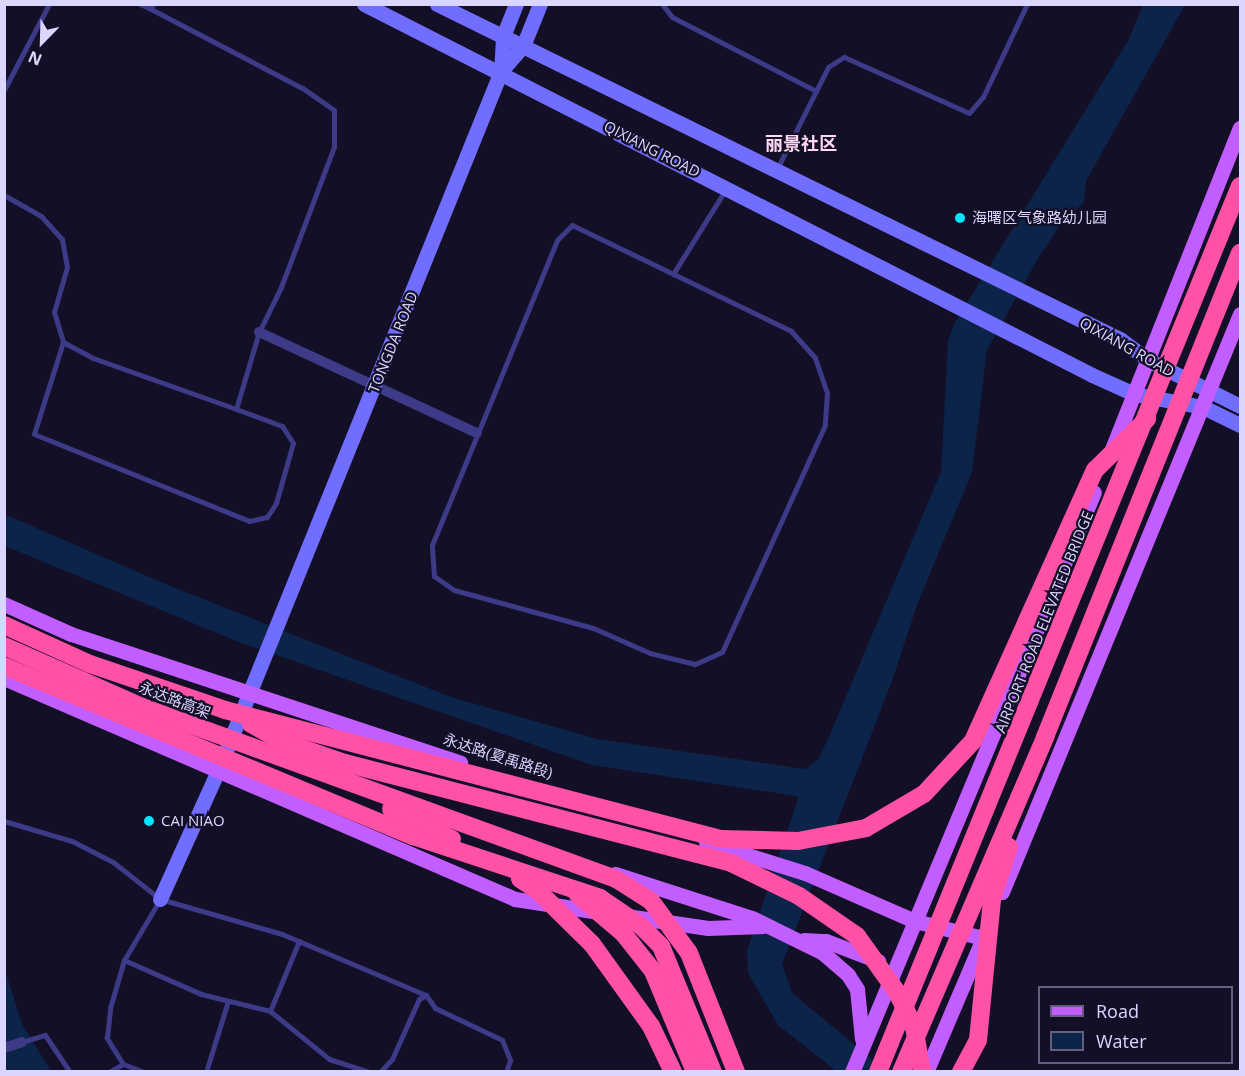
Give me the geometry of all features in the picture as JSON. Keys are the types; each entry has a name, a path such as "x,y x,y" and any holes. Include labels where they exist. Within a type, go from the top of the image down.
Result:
{"highway":[{"name":"AIRPORT ROAD ELEVATED BRIDGE","path":"878,1071 1147,419 1240,186"},
{"path":"901,1071 1045,737 1240,253"},
{"path":"225,710 721,839 798,841 866,828 924,794 973,741 1095,470 1147,419"},
{"name":"永达路高架","path":"4,625 90,664 225,710"},
{"name":"永达路高架","path":"4,646 142,707 336,781"},
{"path":"4,666 413,836 600,898 641,926 661,946 713,1071"},
{"path":"225,710 284,742 345,763 731,863 799,896 857,936 897,992 914,1027 924,1071"},
{"path":"961,1071 978,1040 992,899 1045,737"},
{"path":"336,781 482,854 537,890 592,944 651,1026 673,1071"},
{"path":"336,781 550,853 616,879 651,901 689,953 736,1071"},
{"path":"570,888 623,933 653,971 695,1071"}],"main road":[{"path":"852,1071 1148,360 1240,128"},
{"path":"924,1071 983,938 1240,314"},
{"name":"永达路(夏禹路段)","path":"4,604 71,634 247,694 805,873 915,921 983,938"},
{"path":"4,657 227,747 758,922 801,940 848,975 857,989 863,1029 860,1052"},
{"path":"4,678 217,773 515,899 708,928 758,922"},
{"path":"801,940 826,940 895,968"}],"street":[{"name":"QIXIANG ROAD","path":"364,4 501,71 939,297 1134,394 1203,407 1240,425"},
{"path":"437,4 776,170"},
{"name":"TONGDA ROAD","path":"160,899 217,773 247,694 501,71 503,37 516,4"},
{"name":"TONGDA ROAD","path":"501,71 523,46 540,4"},
{"name":"QIXIANG ROAD","path":"776,170 1120,339 1148,360 1240,406"},
{"path":"259,332 477,433"},
{"path":"4,1048 22,1042"}],"lane":[{"path":"4,90 49,4"},
{"path":"140,4 152,7 302,88 334,110 334,147 281,287 259,332 236,409"},
{"path":"662,4 672,17 816,92"},
{"path":"776,170 828,67 844,57 969,113 983,97 1027,4"},
{"path":"673,274 727,187"},
{"path":"4,195 41,216 62,240 67,267 54,312 63,342 34,434 249,521 267,517 276,502 293,443 282,426 93,358 63,342"},
{"path":"572,225 791,331 815,358 827,393 825,425 722,652 696,664 650,652 593,628 454,590 434,576 432,545 477,433 557,240 572,225"},
{"path":"4,820 72,841 113,862 160,899 299,941 426,995 435,1008 502,1040 510,1059 506,1071"},
{"path":"144,1071 123,1064 107,1038 110,1008 124,960 160,899"},
{"path":"270,1011 299,941"},
{"path":"124,960 201,994 270,1011 330,1059 366,1070"},
{"path":"380,1071 383,1064 392,1059 419,999 426,995"},
{"path":"206,1071 228,1001"},
{"path":"22,1042 45,1035 70,1071"},
{"path":"109,1071 123,1064"}],"water":[{"path":"1143,5 1185,5 1086,181 1084,203 1065,218 1037,260 987,350 972,472 917,605 892,681 782,964 792,993 886,1071 836,1071 778,1025 748,973 747,951 798,799 796,796 592,765 239,642 5,546 4,514 170,586 451,697 597,739 805,769 818,759 828,739 941,472 948,341 954,324 1128,41"},
{"path":"4,967 22,1024 51,1071 5,1071"}],"place":[{"name":"海曙区气象路幼儿园","path":"960,218"},
{"name":"CAI NIAO","path":"149,821"}],"district":[{"name":"丽景社区","path":"801,143"}]}
